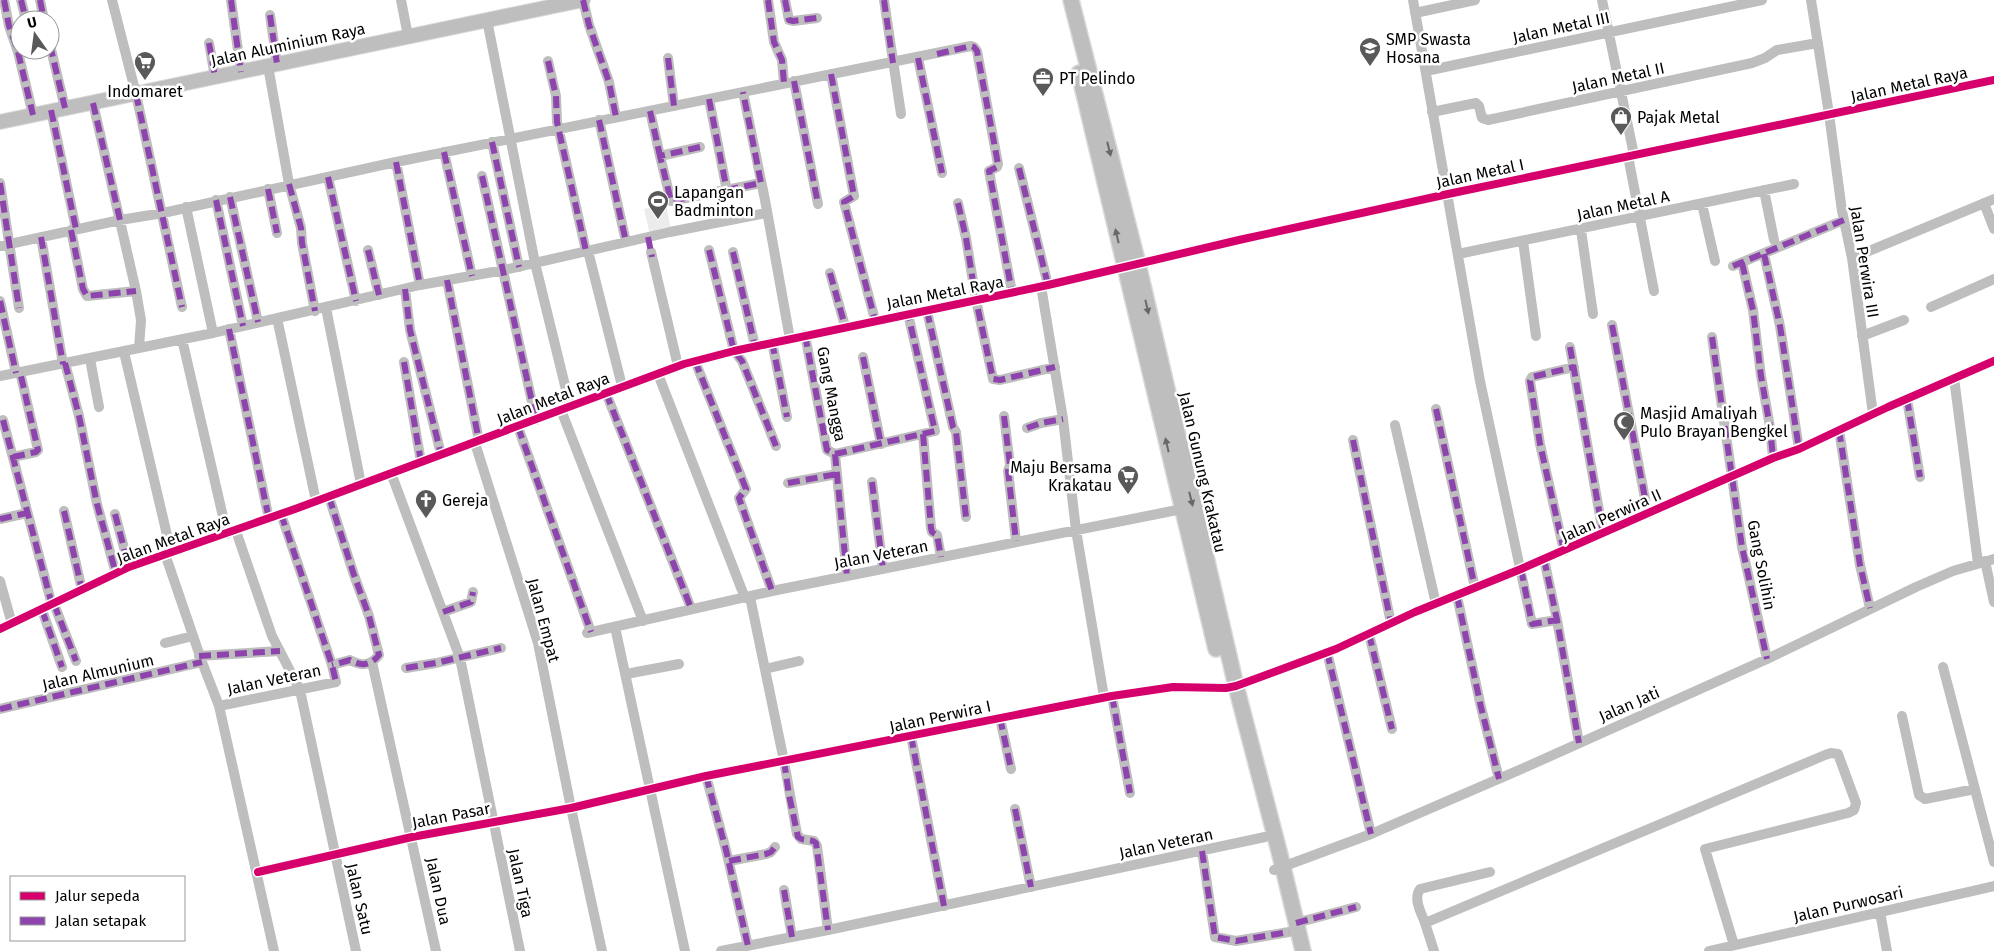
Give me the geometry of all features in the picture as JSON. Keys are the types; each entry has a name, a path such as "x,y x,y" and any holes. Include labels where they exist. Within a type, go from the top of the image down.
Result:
{"highway":[{"name":"Jalan Gunung Krakatau","path":"1062,0 1131,266 1182,508 1231,687 1293,927 1303,951"},
{"name":"Jalan Gunung Krakatau","path":"1071,0 1131,266 1265,837 1278,868"},
{"name":"Jalan Gunung Krakatau","path":"1293,927 1294,951"}],"main road":[{"name":"Jalan Aluminium Raya","path":"0,122 583,0"}],"street":[{"path":"4,0 33,115"},
{"path":"112,0 136,94 182,307"},
{"path":"231,0 241,72"},
{"path":"401,0 408,36"},
{"path":"583,0 589,25 609,82 616,117"},
{"path":"768,0 774,42 789,82 818,204"},
{"path":"785,0 789,20 817,18"},
{"path":"884,0 901,114"},
{"path":"1413,0 1480,378 1532,624 1557,620"},
{"path":"1415,13 1476,0"},
{"path":"1602,0 1620,92 1654,291"},
{"name":"Jalan Metal III","path":"1426,71 1762,0"},
{"name":"Jalan Perwira III","path":"1811,0 1830,114 1843,216 1852,258 1873,414"},
{"path":"270,15 273,65 289,184 301,228 302,243 315,311"},
{"path":"487,20 566,408 643,622"},
{"name":"Jalan Metal II","path":"1432,112 1476,103 1479,106 1482,118 1488,120 1752,63 1765,58 1777,50 1818,43"},
{"path":"209,44 215,77"},
{"path":"5,245 511,138 971,46 976,49 998,164 997,167 989,171 1012,292"},
{"path":"668,58 674,106"},
{"path":"918,58 942,172"},
{"path":"54,60 65,108"},
{"path":"548,61 556,96 556,115 559,129 587,251 622,386"},
{"path":"831,74 854,196 844,202 875,320"},
{"name":"Jalan Metal Raya","path":"1830,114 1994,80"},
{"path":"743,92 790,339"},
{"path":"709,99 727,190"},
{"path":"93,103 136,291 141,332 139,348"},
{"path":"51,110 84,289 87,296 136,291"},
{"path":"650,110 671,201 761,184"},
{"name":"Jalan Metal I","path":"1131,266 1448,194 1830,114"},
{"path":"599,120 626,242"},
{"path":"492,142 519,267"},
{"path":"660,156 700,147"},
{"path":"444,152 472,276"},
{"path":"396,162 420,285"},
{"path":"1019,168 1045,285 1076,530 1108,697 1130,794"},
{"path":"482,176 536,420"},
{"path":"328,177 340,221 356,301"},
{"path":"0,183 5,245 19,308"},
{"name":"Jalan Metal A","path":"1458,254 1581,230 1794,184"},
{"path":"268,189 277,233"},
{"path":"1764,190 1774,240"},
{"path":"230,197 258,322"},
{"path":"1852,258 1994,199"},
{"path":"216,200 243,326"},
{"path":"958,203 993,379 998,380 1055,367"},
{"path":"1984,203 1994,229"},
{"path":"1702,204 1715,261"},
{"path":"186,207 213,333"},
{"path":"0,376 124,352 315,311 420,285 519,267 626,242 648,239 766,213"},
{"path":"1773,458 1754,310 1738,265 1843,216"},
{"path":"1581,230 1593,314"},
{"path":"41,237 64,364 79,416 97,504 116,574"},
{"path":"1523,242 1536,336"},
{"path":"368,250 379,295"},
{"path":"709,250 734,351 742,361 776,446"},
{"path":"652,252 678,366"},
{"path":"733,252 755,346"},
{"path":"1764,254 1775,300 1800,449"},
{"name":"Jalan Metal Raya","path":"0,629 130,567 328,497 678,366 772,342 927,311 1131,266"},
{"path":"830,273 845,326"},
{"path":"1931,307 1994,279"},
{"name":"Jalan Empat","path":"447,280 477,442 538,644 602,951"},
{"path":"405,289 410,330 441,454"},
{"path":"0,301 38,450 13,457"},
{"path":"326,308 362,484"},
{"path":"927,311 939,370 953,427 956,432 966,517"},
{"path":"834,454 935,431 908,314"},
{"path":"277,318 316,501"},
{"path":"1862,336 1904,320"},
{"path":"1612,325 1648,514"},
{"path":"229,329 268,519"},
{"name":"Gang Mangga","path":"805,335 827,450 834,454 848,576"},
{"name":"Gang Solihin","path":"1712,338 1742,547 1767,658"},
{"name":"Jalan Satu","path":"182,339 231,532 272,636 300,690 356,951"},
{"path":"772,342 787,417"},
{"path":"1570,346 1603,533"},
{"path":"124,352 168,553 192,636 219,706 258,872 274,951"},
{"path":"863,357 881,444"},
{"path":"90,359 99,407"},
{"path":"695,361 745,487 746,492 739,496 739,498 772,591"},
{"name":"Jalan Perwira II","path":"1231,687 1327,652 1391,623 1564,551 1773,458 1800,449 1873,414 1994,361"},
{"path":"404,362 421,462"},
{"path":"1564,551 1540,444 1530,381 1532,377 1574,367"},
{"path":"658,374 747,597 765,668 798,837 814,841 817,846 828,930"},
{"path":"1954,378 1994,602"},
{"path":"408,383 422,379"},
{"path":"606,392 691,608"},
{"path":"1907,399 1920,477"},
{"path":"1436,409 1475,588"},
{"path":"1004,416 1016,541"},
{"path":"1027,428 1063,419"},
{"path":"3,420 53,605 76,661"},
{"path":"1395,425 1436,604"},
{"name":"Jalan Veteran","path":"518,427 589,633 643,622 691,608 1182,508"},
{"path":"1839,430 1860,565 1870,608"},
{"path":"923,434 931,528 932,532 937,535 941,557"},
{"path":"1353,440 1391,623"},
{"name":"Jalan Tiga","path":"391,473 460,658 520,951"},
{"path":"788,483 837,474"},
{"path":"872,482 883,569"},
{"path":"281,514 332,665 350,660 362,665 372,662 379,654 369,616 328,497"},
{"path":"64,511 82,590"},
{"path":"0,519 28,513"},
{"path":"115,514 130,567"},
{"path":"1544,559 1579,743"},
{"name":"Jalan Jati","path":"1278,868 1370,834 1499,779 1767,658 1870,608 1953,571 1986,561"},
{"path":"0,581 12,624"},
{"path":"443,612 471,602 473,592"},
{"path":"1457,596 1480,707 1499,779"},
{"path":"42,610 62,667"},
{"path":"615,627 685,951"},
{"path":"1369,634 1392,729"},
{"path":"165,643 192,636"},
{"path":"406,668 501,648"},
{"name":"Jalan Almunium","path":"0,709 200,659 280,651"},
{"path":"1327,652 1370,834"},
{"path":"765,668 799,661"},
{"name":"Jalan Dua","path":"372,662 436,951"},
{"path":"626,674 679,664"},
{"name":"Jalan Veteran","path":"219,706 336,682 332,665"},
{"path":"1943,668 1994,862"},
{"name":"Jalan Perwira I","path":"650,789 706,776 1108,697 1173,687 1231,687"},
{"path":"1902,716 1922,798 1975,789"},
{"path":"1000,718 1011,769"},
{"path":"911,736 944,906"},
{"path":"1425,922 1825,755 1831,753 1838,754 1856,803 1854,810 1705,849 1734,945"},
{"path":"706,776 729,861 748,946"},
{"name":"Jalan Pasar","path":"258,872 412,837 571,808 650,789"},
{"path":"1015,809 1031,887"},
{"name":"Jalan Veteran","path":"721,951 944,906 1265,837"},
{"path":"729,861 766,854 776,847"},
{"path":"1202,851 1215,937 1236,941 1293,927 1356,907"},
{"path":"1434,951 1417,902 1420,889 1490,872"},
{"name":"Jalan Purwosari","path":"1709,951 1994,886"},
{"path":"784,890 792,937"},
{"path":"1880,912 1888,951"}],"shaded area":[{"name":"Lapangan Badminton","path":"666,204 671,230 650,235 644,209"}],"marked path":[{"path":"4,0 9,26 18,52 33,115"},
{"path":"21,0 24,10"},
{"path":"40,0 42,10"},
{"path":"231,0 241,72"},
{"path":"583,0 589,25 609,82 616,117"},
{"path":"768,0 774,42 782,60 784,83"},
{"path":"785,0 789,20 817,18"},
{"path":"884,0 893,63"},
{"path":"270,15 277,64"},
{"path":"209,43 215,77"},
{"path":"937,54 971,46 977,51 998,164 997,167 989,171 1012,292"},
{"path":"668,58 674,106"},
{"path":"918,58 942,173"},
{"path":"54,60 65,108"},
{"path":"548,61 556,96 557,122 586,251"},
{"path":"831,74 854,196 844,202 875,320"},
{"path":"794,81 818,204"},
{"path":"700,147 660,156 671,201 761,183 743,92"},
{"path":"136,94 182,307"},
{"path":"709,99 727,191"},
{"path":"93,103 120,220"},
{"path":"51,110 76,229"},
{"path":"650,111 660,156"},
{"path":"599,120 626,242"},
{"path":"492,142 519,267"},
{"path":"444,152 472,276"},
{"path":"396,162 420,285"},
{"path":"1019,168 1048,285"},
{"path":"482,176 536,420"},
{"path":"328,177 356,301"},
{"path":"0,183 19,308"},
{"path":"289,184 301,228 302,243 315,311"},
{"path":"268,189 277,233"},
{"path":"230,197 258,322"},
{"path":"216,200 243,326"},
{"path":"958,203 993,379 1000,380 1055,367"},
{"path":"1733,266 1844,220"},
{"path":"71,230 83,289 87,296 136,291"},
{"path":"41,237 63,364"},
{"path":"648,237 652,257"},
{"path":"368,250 379,295"},
{"path":"709,250 734,351 742,361 776,446"},
{"path":"733,252 755,346"},
{"path":"1764,254 1780,326 1799,449"},
{"path":"1742,263 1753,310 1773,458"},
{"path":"830,273 845,326"},
{"path":"447,280 479,441"},
{"path":"405,289 410,330 441,454"},
{"path":"0,301 16,373"},
{"path":"927,311 953,427 956,432 966,517"},
{"path":"835,454 935,431 908,314"},
{"path":"1612,325 1648,514"},
{"path":"229,329 269,519"},
{"path":"805,335 827,450 835,454"},
{"path":"1712,337 1742,547 1767,659"},
{"path":"772,342 787,417"},
{"path":"1570,347 1603,533"},
{"path":"863,357 881,444"},
{"path":"695,361 746,489 739,498 772,591"},
{"path":"404,362 421,462"},
{"path":"65,363 79,416 97,504 116,574"},
{"path":"1564,551 1540,444 1530,381 1532,377 1574,367"},
{"path":"13,457 38,450 20,372"},
{"path":"606,393 691,608"},
{"path":"1907,399 1920,477"},
{"path":"1436,409 1475,588"},
{"path":"1004,416 1016,541"},
{"path":"1027,428 1063,419"},
{"path":"3,420 52,605"},
{"path":"518,427 591,632"},
{"path":"1839,430 1860,565 1870,608"},
{"path":"923,434 931,528 932,532 937,535 941,557"},
{"path":"1353,440 1391,623"},
{"path":"835,454 847,576"},
{"path":"788,483 837,474"},
{"path":"872,482 883,569"},
{"path":"329,497 369,616 379,655 373,661 366,664 358,664 350,660 332,665"},
{"path":"64,511 82,590"},
{"path":"0,519 27,513"},
{"path":"115,514 129,567"},
{"path":"281,514 336,682"},
{"path":"1544,559 1579,743"},
{"path":"1521,569 1532,624 1557,620"},
{"path":"443,612 471,602 473,592"},
{"path":"1457,596 1499,779"},
{"path":"54,604 76,661"},
{"path":"42,610 62,667"},
{"path":"1369,634 1392,729"},
{"path":"406,668 501,648"},
{"path":"199,656 280,651"},
{"path":"1327,652 1371,834"},
{"path":"0,709 202,662"},
{"path":"1112,696 1130,793"},
{"path":"1000,718 1011,769"},
{"path":"911,736 944,906"},
{"path":"784,761 798,837 816,843 828,930"},
{"path":"706,776 726,850 748,946"},
{"path":"1015,809 1031,887"},
{"path":"729,861 766,854 775,847"},
{"path":"1202,851 1215,937 1236,941 1289,932"},
{"path":"784,890 792,937"},
{"path":"1296,923 1356,907"}],"cycle path":[{"path":"0,629 129,567 295,509 684,364 734,351 1048,285 1239,240 1448,194 1994,80"},
{"path":"258,872 412,837 571,808 706,776 1112,696 1173,687 1226,688 1236,686 1336,649 1415,612 1521,569 1773,458 1799,449 1888,407 1994,361"}],"place":[{"name":"SMP Swasta Hosana","path":"1370,67"},
{"name":"Indomaret","path":"145,81"},
{"name":"PT Pelindo","path":"1043,97"},
{"name":"Pajak Metal","path":"1621,136"},
{"name":"Lapangan Badminton","path":"658,220"},
{"name":"Masjid Amaliyah Pulo Brayan Bengkel","path":"1624,441"},
{"name":"Maju Bersama Krakatau","path":"1128,495"},
{"name":"Gereja","path":"426,519"}]}
